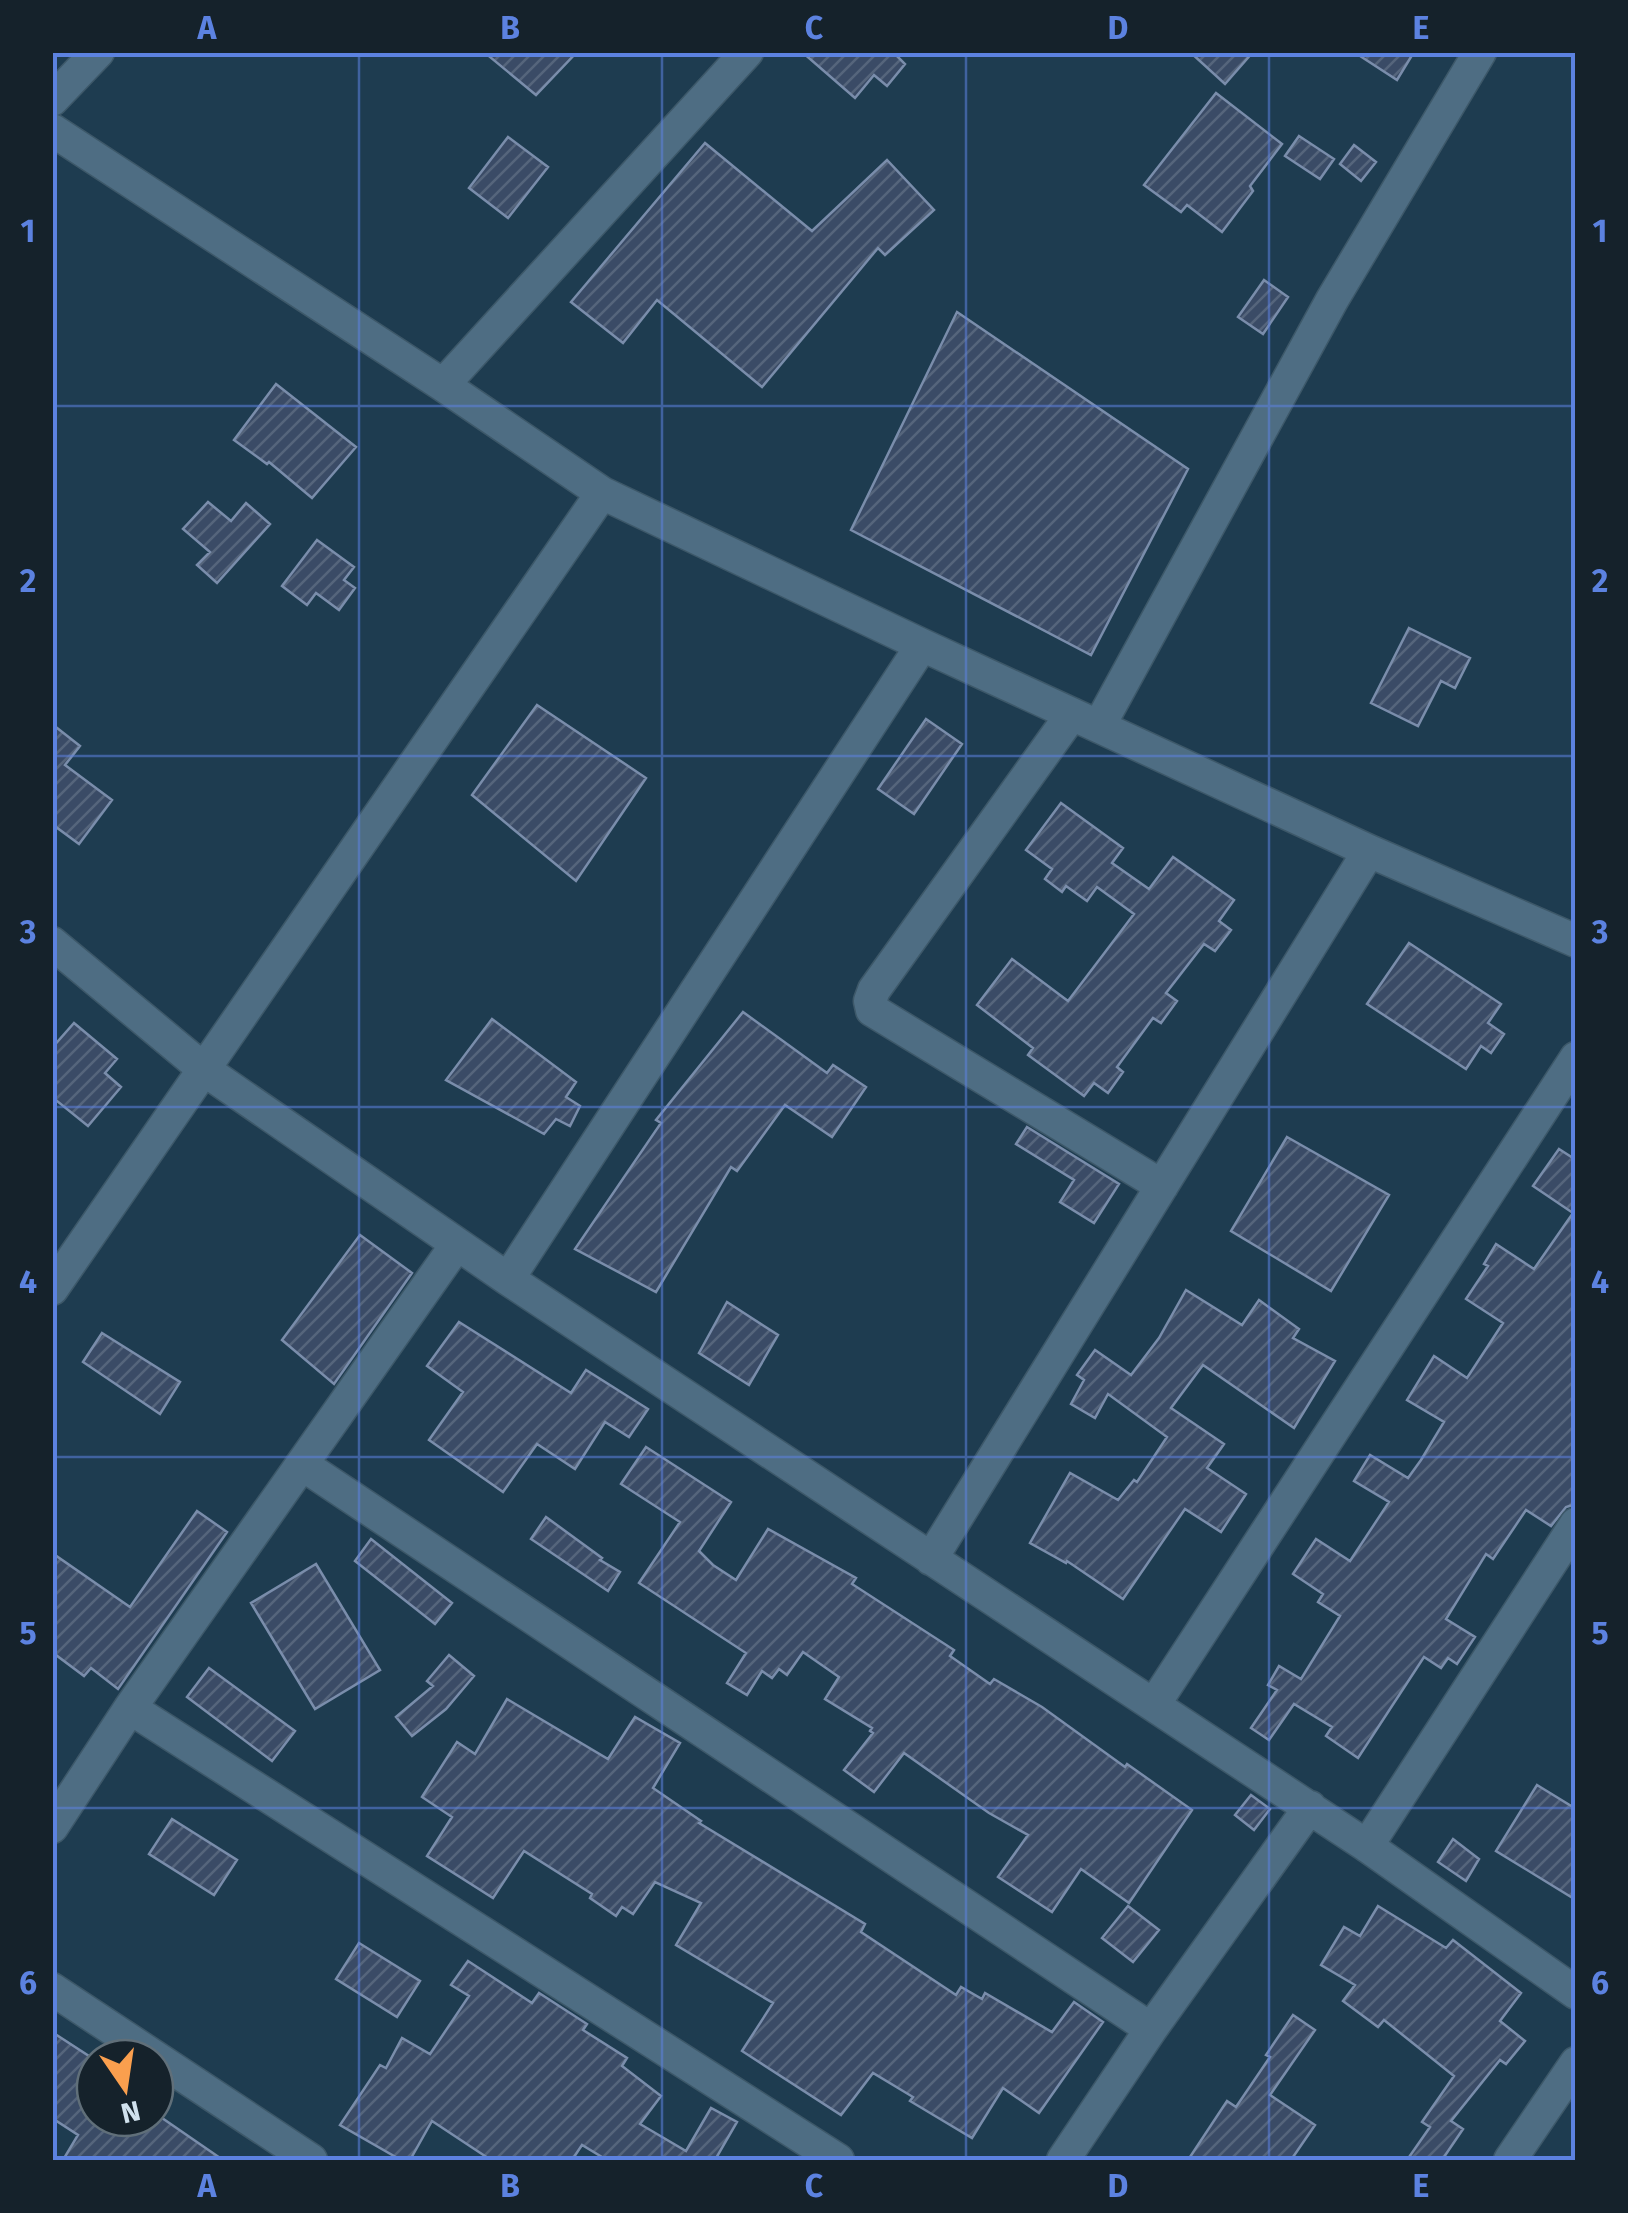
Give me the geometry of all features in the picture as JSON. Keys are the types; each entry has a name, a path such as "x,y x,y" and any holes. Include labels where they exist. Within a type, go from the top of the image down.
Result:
{"street":[{"path":"52,100 98,52"},
{"path":"443,385 747,52"},
{"path":"1162,1186 872,1010 870,1002 874,990 1086,720 1480,52"},
{"path":"52,130 602,493 922,646 1369,851 1576,941"},
{"path":"52,1288 206,1071 602,493"},
{"path":"508,1279 922,646"},
{"path":"930,1559 1369,851"},
{"path":"52,943 206,1071 457,1244 930,1559 1155,1703 1576,1993"},
{"path":"1155,1703 1576,1058"},
{"path":"52,1827 130,1708 457,1244"},
{"path":"303,1465 1151,2030"},
{"path":"1367,1846 1576,1524"},
{"path":"130,1708 838,2160"},
{"path":"1063,2160 1310,1808"},
{"path":"52,1989 310,2160"},
{"path":"1510,2160 1576,2064"}],"building":[{"path":"484,52 577,52 536,95"},
{"path":"802,52 893,52 905,64 887,86 874,75 855,98"},
{"path":"1190,52 1253,52 1225,84"},
{"path":"1354,52 1414,52 1397,80"},
{"path":"1216,93 1282,144 1222,232 1187,205 1181,212 1144,185"},
{"path":"1299,136 1334,159 1320,179 1285,156"},
{"path":"508,137 548,167 508,218 469,188"},
{"path":"705,143 812,231 887,160 934,210 885,255 878,248 762,387 657,300 623,343 571,302"},
{"path":"1354,145 1376,162 1361,181 1340,164"},
{"path":"1264,280 1288,297 1263,334 1238,317"},
{"path":"957,312 1188,469 1091,655 851,530"},
{"path":"276,384 356,447 312,498 269,462 234,440"},
{"path":"208,502 231,521 246,503 270,524 217,583 197,565 210,552 183,529"},
{"path":"317,540 354,567 344,580 355,588 339,610 316,593 307,605 282,586"},
{"path":"1409,628 1470,658 1455,688 1441,681 1418,726 1371,703"},
{"path":"537,705 646,778 576,881 472,795"},
{"path":"926,719 962,744 914,814 878,789"},
{"path":"52,724 80,746 65,765 112,800 79,844 52,824"},
{"path":"1061,803 1123,848 1112,863 1149,889 1173,857 1234,900 1219,921 1231,930 1215,951 1204,944 1166,993 1177,1001 1161,1023 1153,1018 1117,1067 1123,1072 1108,1093 1094,1083 1084,1096 1028,1055 1033,1048 977,1005 1012,959 1068,1001 1134,914 1097,887 1087,901 1066,886 1062,892 1045,879 1052,869 1026,850"},
{"path":"1409,943 1501,1004 1488,1023 1504,1034 1491,1053 1481,1046 1466,1069 1367,1004"},
{"path":"743,1012 827,1073 833,1065 866,1087 832,1137 785,1105 737,1171 731,1167 656,1292 575,1249 661,1123 656,1120"},
{"path":"492,1019 576,1082 566,1097 580,1106 570,1126 556,1119 544,1134 446,1080"},
{"path":"74,1023 117,1059 105,1073 121,1087 88,1126 52,1097 52,1048"},
{"path":"1027,1127 1119,1184 1094,1223 1060,1202 1074,1180 1016,1144"},
{"path":"1287,1137 1389,1195 1331,1291 1231,1231"},
{"path":"1559,1149 1576,1160 1576,1504 1566,1507 1551,1526 1526,1510 1493,1559 1486,1554 1446,1619 1475,1637 1457,1664 1448,1658 1441,1668 1424,1657 1358,1758 1326,1736 1332,1727 1294,1704 1269,1740 1251,1728 1277,1690 1268,1685 1279,1666 1301,1679 1340,1616 1318,1602 1323,1594 1293,1574 1316,1539 1350,1561 1389,1502 1354,1481 1370,1455 1408,1478 1421,1460 1444,1422 1407,1400 1434,1356 1467,1378 1503,1323 1466,1299 1488,1266 1484,1264 1496,1244 1534,1269 1573,1213 1533,1186"},
{"path":"360,1235 412,1273 334,1384 282,1340"},
{"path":"1186,1290 1242,1325 1259,1300 1299,1329 1293,1338 1335,1361 1294,1428 1203,1365 1171,1408 1224,1444 1207,1468 1246,1494 1221,1532 1185,1509 1123,1599 1067,1561 1030,1543 1070,1473 1118,1500 1134,1480 1137,1482 1167,1437 1108,1394 1095,1418 1071,1404 1084,1380 1077,1375 1095,1350 1131,1375 1159,1338"},
{"path":"727,1302 778,1335 749,1385 699,1353"},
{"path":"459,1322 571,1393 586,1370 648,1409 629,1437 605,1422 575,1469 537,1444 503,1492 429,1440 463,1392 427,1366"},
{"path":"102,1333 180,1382 160,1414 83,1362"},
{"path":"646,1447 731,1502 699,1551 713,1565 736,1580 768,1529 856,1578 852,1584 954,1650 950,1656 990,1684 994,1679 1042,1707 1192,1810 1129,1903 1081,1869 1052,1912 998,1877 1028,1835 989,1813 904,1753 874,1792 844,1770 873,1733 872,1728 825,1699 839,1677 803,1652 787,1675 779,1669 772,1678 762,1671 747,1695 727,1683 746,1653 639,1583 680,1522 621,1484"},
{"path":"197,1511 227,1532 118,1689 91,1668 84,1676 52,1652 52,1553 130,1607"},
{"path":"546,1517 620,1572 608,1591 531,1539"},
{"path":"371,1539 452,1603 435,1624 355,1561"},
{"path":"316,1564 380,1670 315,1709 251,1603"},
{"path":"449,1655 474,1676 446,1709 412,1736 396,1717 433,1686 427,1681"},
{"path":"209,1668 295,1731 272,1761 187,1697"},
{"path":"507,1699 608,1759 635,1717 680,1743 653,1788 699,1823 865,1924 861,1932 956,1995 961,1987 982,1999 985,1993 1052,2032 1074,2002 1103,2022 1039,2113 1003,2088 972,2138 910,2101 913,2097 873,2073 841,2115 742,2051 773,2003 676,1945 701,1903 655,1882 633,1914 622,1907 616,1916 590,1898 592,1894 524,1851 493,1898 427,1856 452,1817 422,1797 457,1742 475,1754"},
{"path":"1537,1785 1576,1809 1576,1900 1496,1851"},
{"path":"1251,1795 1270,1809 1254,1830 1235,1815"},
{"path":"172,1819 237,1860 214,1895 149,1854"},
{"path":"1453,1839 1479,1859 1466,1881 1438,1862"},
{"path":"1128,1906 1159,1930 1133,1962 1102,1938"},
{"path":"1378,1906 1446,1948 1453,1940 1521,1993 1500,2021 1525,2041 1506,2064 1500,2060 1451,2121 1463,2129 1442,2160 1407,2160 1430,2127 1422,2122 1454,2076 1384,2020 1378,2027 1343,2001 1355,1985 1321,1965 1344,1927 1360,1936"},
{"path":"359,1943 420,1981 397,2017 336,1979"},
{"path":"468,1961 532,2003 539,1993 587,2024 583,2030 627,2058 622,2066 661,2096 640,2124 686,2151 711,2108 737,2122 715,2160 607,2160 582,2145 572,2160 491,2160 432,2121 410,2160 401,2160 340,2125 380,2065 386,2068 402,2038 430,2054 469,1996 451,1985"},
{"path":"1293,2015 1315,2030 1270,2095 1315,2125 1291,2160 1188,2160 1227,2101 1236,2107"},
{"path":"52,2032 75,2047 75,2133 52,2118"},
{"path":"175,2127 223,2160 63,2160 76,2138 175,2138"}]}
